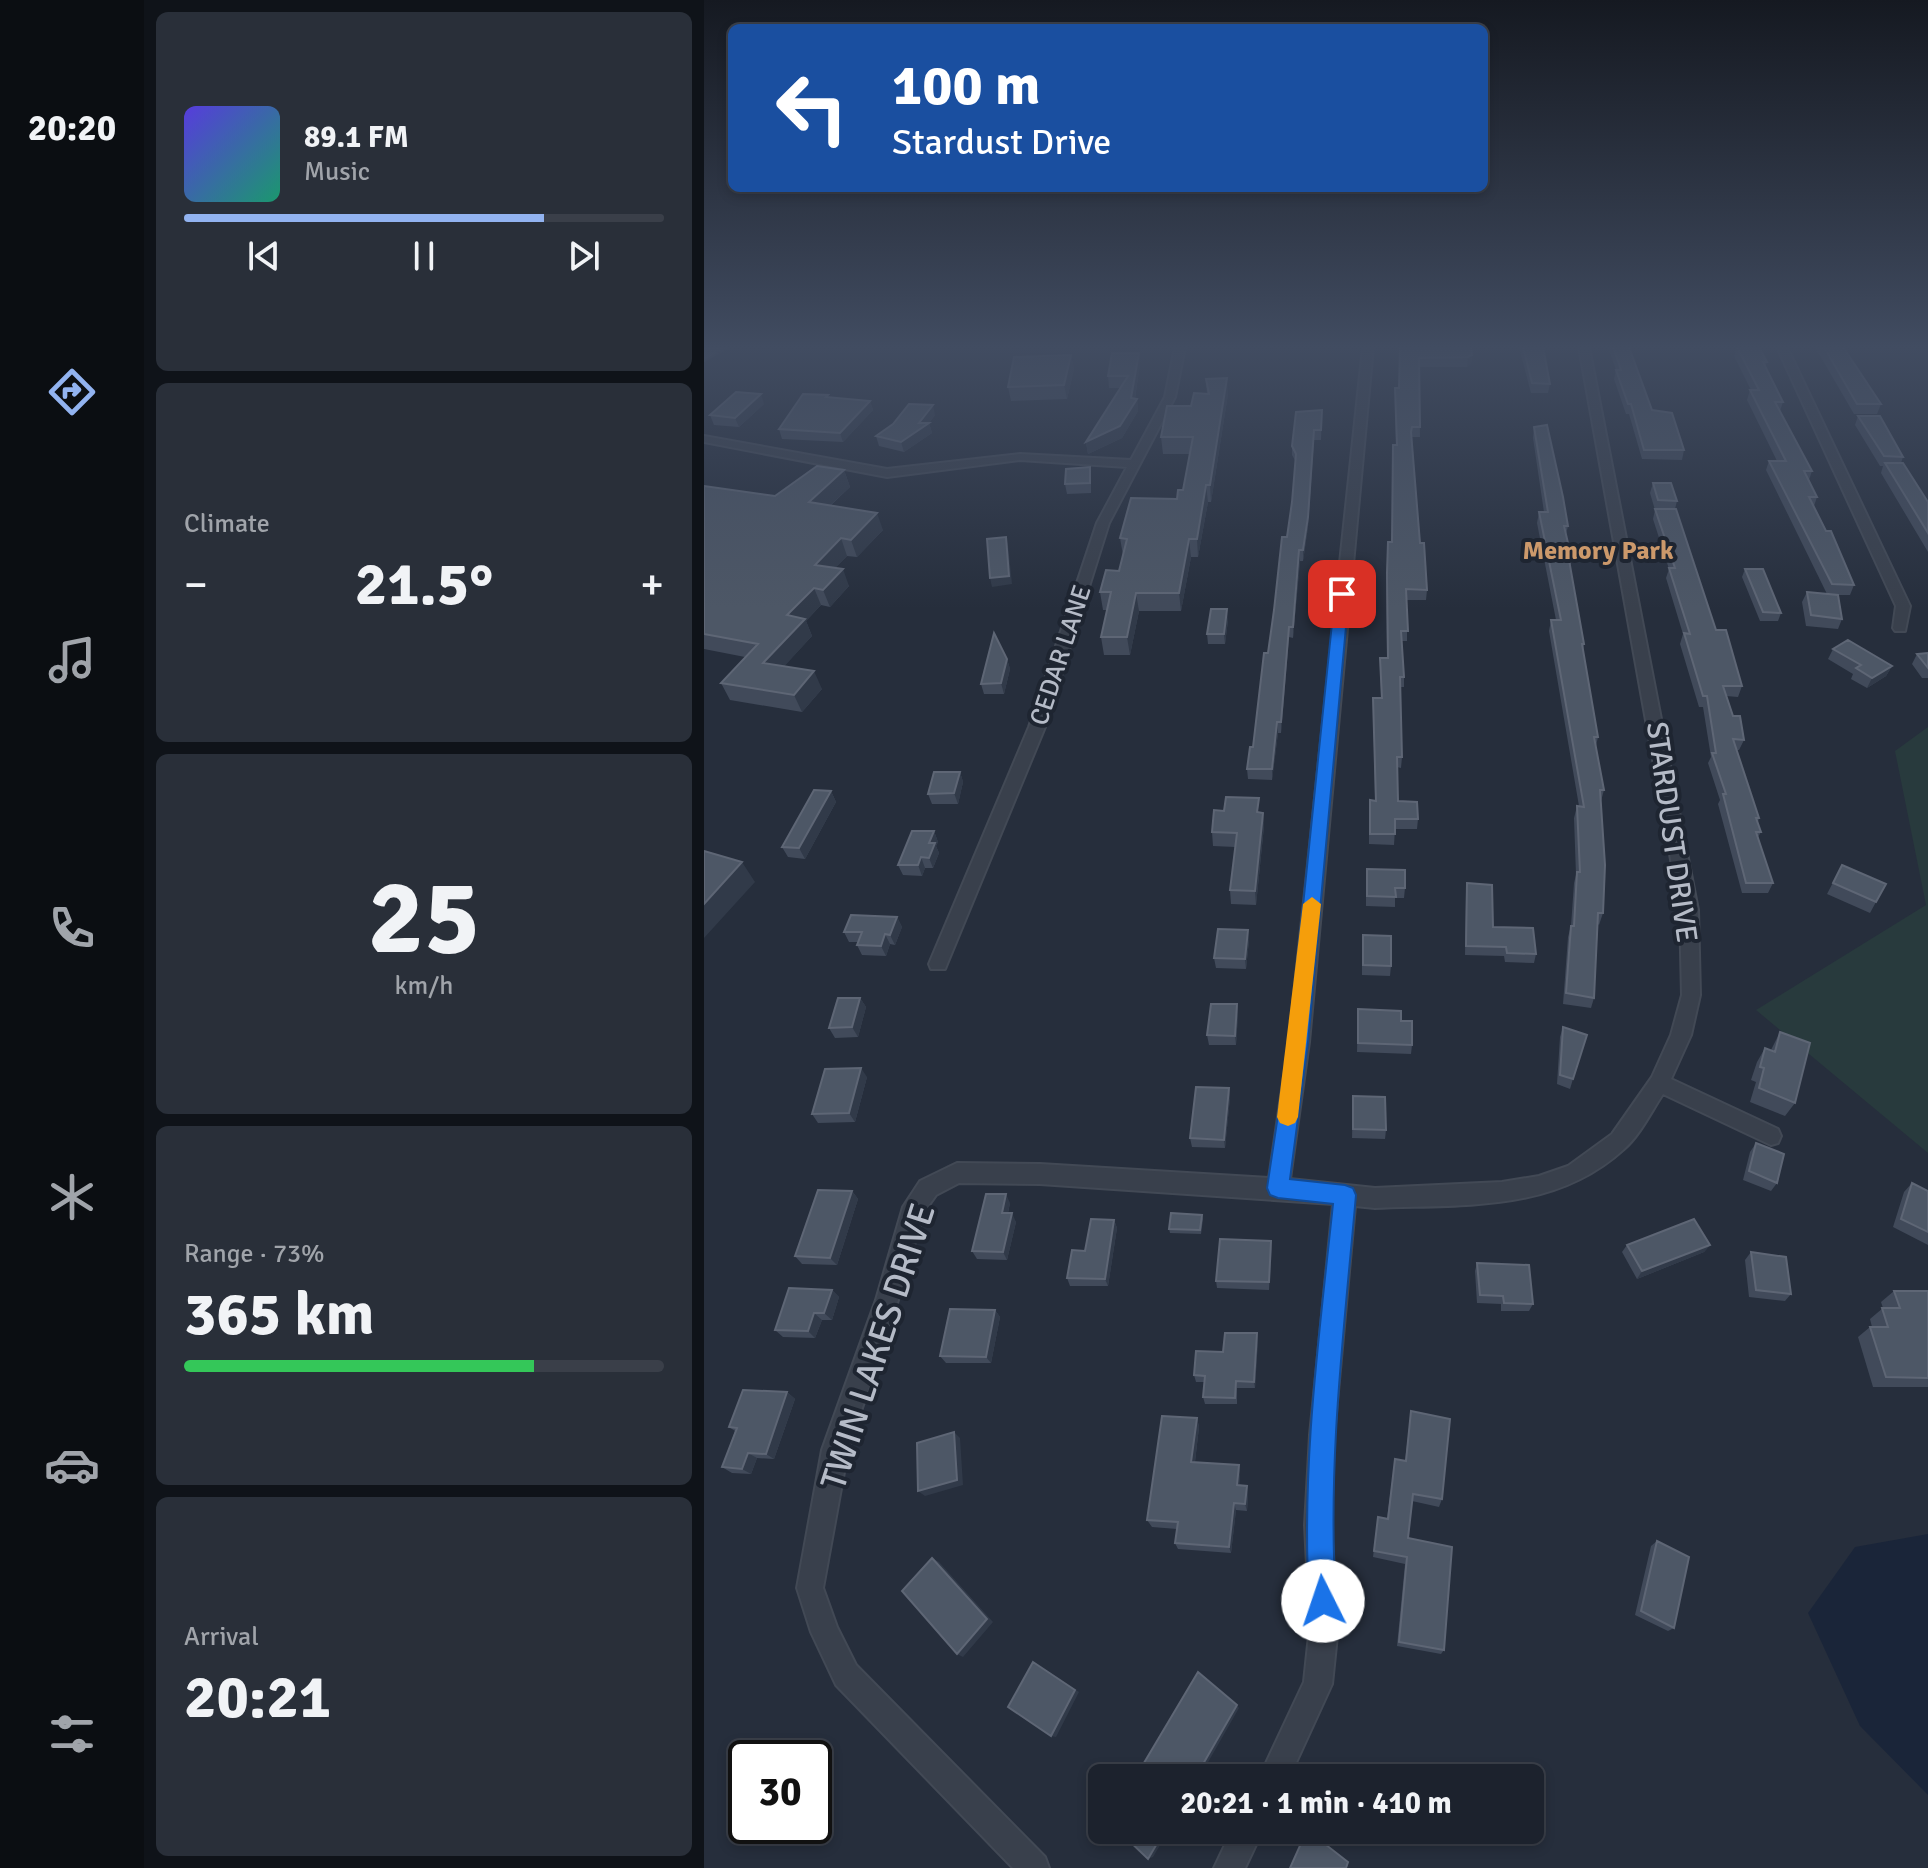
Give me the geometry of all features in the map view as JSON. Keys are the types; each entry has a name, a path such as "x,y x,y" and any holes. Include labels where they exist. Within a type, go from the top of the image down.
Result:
{"street":[{"name":"CEDAR LANE","path":"938,964 1037,727 1095,544 1150,434"},
{"path":"1278,1188 1299,1042 1359,434"},
{"name":"STARDUST DRIVE","path":"1278,1188 1375,1198 1502,1192 1539,1186 1575,1174 1619,1141 1659,1083 1681,1035 1691,995 1689,910 1600,434"},
{"path":"1823,434 1903,606 1900,628"},
{"path":"704,439 887,473 1020,457 1135,464"},
{"path":"1659,1083 1771,1136"},
{"name":"TWIN LAKES DRIVE","path":"1034,1868 846,1675 825,1632 810,1588 835,1450 887,1300 914,1207 928,1188 957,1173 1040,1174 1278,1188"},
{"path":"1281,1764 1318,1684 1324,1626 1318,1525 1322,1435 1345,1195"},
{"path":"1229,1868 1241,1844"}],"shaded area":[{"path":"1928,727 1928,1153 1756,1010 1926,905 1895,751"}],"water":[{"path":"1928,1534 1928,1795 1860,1726 1808,1613 1855,1547"}],"building":[{"path":"879,434 913,434 901,442 876,436"},
{"path":"1091,434 1103,434 1086,442"},
{"path":"1162,434 1218,434 1197,539 1189,539 1179,593 1136,593 1127,637 1101,637 1111,592 1100,592 1106,570 1119,571 1127,539 1120,538 1131,498 1177,499 1178,490 1183,490 1193,437 1161,437"},
{"path":"1293,434 1314,434 1308,517 1303,550 1299,550 1281,722 1277,722 1272,769 1247,769 1250,747 1253,747 1264,653 1268,653 1282,537 1287,537 1292,502 1296,454 1292,446"},
{"path":"1397,434 1411,434 1427,590 1406,589 1408,631 1401,631 1404,677 1400,677 1402,757 1397,757 1398,801 1417,802 1418,819 1395,819 1395,834 1370,834 1370,800 1376,801 1373,698 1382,698 1380,658 1388,658 1388,542 1392,542 1393,445 1397,445"},
{"path":"1535,434 1549,434 1563,497 1568,526 1564,526 1572,560 1569,560 1604,790 1600,790 1605,865 1603,913 1598,913 1594,998 1566,993 1577,872 1580,872 1577,806 1584,807 1551,620 1561,620 1539,512 1548,512"},
{"path":"1640,434 1679,434 1684,450 1644,450"},
{"path":"1772,434 1792,434 1812,471 1804,471 1817,497 1809,497 1826,531 1831,531 1854,585 1832,584 1769,461 1786,461"},
{"path":"1870,434 1890,434 1903,457 1884,456"},
{"path":"1885,463 1903,463 1928,502 1928,533"},
{"path":"817,466 844,470 809,502 877,513 851,540 841,538 815,565 843,569 823,590 814,588 787,615 805,619 763,663 814,671 794,695 721,683 758,644 704,634 704,486 775,496"},
{"path":"1090,467 1090,483 1065,484 1066,469"},
{"path":"1653,483 1671,483 1677,501 1658,500"},
{"path":"1655,509 1676,509 1716,630 1726,630 1742,686 1723,686 1733,716 1740,716 1744,740 1733,739 1759,818 1756,818 1761,832 1756,832 1773,883 1746,883 1723,794 1726,794 1712,753 1716,753 1707,696 1703,696 1684,633 1690,634 1669,568 1675,568"},
{"path":"1006,537 1009,576 990,578 987,539"},
{"path":"1745,569 1763,569 1781,613 1763,612"},
{"path":"1807,592 1838,595 1842,619 1811,615"},
{"path":"1211,609 1227,609 1224,634 1207,634"},
{"path":"994,633 1007,659 1001,683 981,684"},
{"path":"1848,640 1892,666 1872,678 1856,668 1861,665 1833,649"},
{"path":"1928,653 1928,668 1917,654"},
{"path":"934,772 960,772 954,793 928,794"},
{"path":"814,790 831,791 799,848 782,847"},
{"path":"1226,797 1259,798 1257,812 1263,813 1255,891 1230,890 1237,833 1212,832 1214,810 1224,811"},
{"path":"912,831 934,831 929,843 935,843 929,858 921,857 918,865 898,865"},
{"path":"704,851 742,862 704,904"},
{"path":"1842,865 1886,884 1876,902 1833,883"},
{"path":"1367,869 1405,870 1405,888 1395,888 1396,897 1367,896"},
{"path":"1467,883 1492,885 1493,927 1533,928 1536,954 1507,953 1506,947 1466,946"},
{"path":"851,915 897,917 890,935 885,934 881,946 857,945 862,932 844,932"},
{"path":"1218,929 1248,930 1245,959 1214,958"},
{"path":"1363,935 1391,936 1391,966 1363,965"},
{"path":"838,998 860,998 852,1027 829,1028"},
{"path":"1211,1004 1237,1004 1235,1036 1207,1035"},
{"path":"1358,1009 1401,1011 1401,1021 1412,1021 1412,1045 1358,1043"},
{"path":"1563,1027 1587,1035 1573,1079 1560,1075"},
{"path":"1780,1032 1810,1043 1795,1103 1759,1088 1765,1048 1775,1052"},
{"path":"861,1068 849,1113 812,1114 825,1069"},
{"path":"1196,1087 1229,1088 1224,1140 1190,1138"},
{"path":"1353,1096 1385,1097 1386,1130 1353,1129"},
{"path":"1756,1143 1784,1154 1777,1183 1749,1171"},
{"path":"1912,1183 1928,1191 1928,1232 1901,1219"},
{"path":"818,1190 852,1191 830,1258 795,1256"},
{"path":"986,1194 1006,1194 1002,1213 1012,1213 1003,1252 972,1251"},
{"path":"1171,1213 1202,1215 1200,1230 1169,1229"},
{"path":"1091,1219 1114,1220 1105,1279 1067,1278 1072,1250 1085,1251"},
{"path":"1694,1219 1710,1245 1642,1271 1627,1245"},
{"path":"1220,1239 1271,1241 1269,1282 1216,1281"},
{"path":"1751,1252 1786,1257 1791,1294 1756,1290"},
{"path":"1477,1263 1529,1265 1533,1304 1504,1303 1503,1296 1480,1295"},
{"path":"789,1288 832,1290 824,1313 814,1313 808,1331 775,1330"},
{"path":"1894,1291 1928,1291 1928,1378 1886,1377 1870,1327 1888,1327 1882,1308 1900,1308"},
{"path":"950,1309 995,1310 986,1357 940,1356"},
{"path":"1225,1333 1257,1333 1254,1382 1236,1381 1235,1398 1203,1397 1205,1376 1194,1375 1196,1351 1223,1352"},
{"path":"743,1390 787,1392 766,1454 748,1453 742,1469 722,1467 737,1428 729,1427"},
{"path":"1411,1411 1450,1419 1442,1499 1413,1494 1408,1538 1452,1547 1444,1650 1399,1642 1407,1557 1374,1551 1378,1517 1388,1519 1395,1459 1406,1461"},
{"path":"1162,1416 1197,1418 1191,1462 1239,1465 1237,1485 1247,1486 1245,1504 1234,1503 1229,1547 1175,1543 1178,1522 1147,1520"},
{"path":"954,1432 957,1480 918,1491 917,1443"},
{"path":"1657,1541 1689,1557 1674,1628 1641,1611"},
{"path":"932,1558 987,1619 957,1654 902,1591"},
{"path":"1033,1662 1075,1690 1051,1736 1008,1707"},
{"path":"1198,1672 1237,1705 1203,1764 1143,1764"},
{"path":"1132,1844 1157,1844 1148,1859"},
{"path":"1301,1844 1325,1844 1348,1862 1346,1868 1290,1868"}],"slow traffic":[{"path":"1288,1117 1299,1042 1312,904"}],"district":[{"name":"Memory Park","path":"1598,550"}],"route":[{"path":"1323,1601 1318,1525 1322,1435 1345,1195 1278,1188 1299,1042 1342,594"}]}
